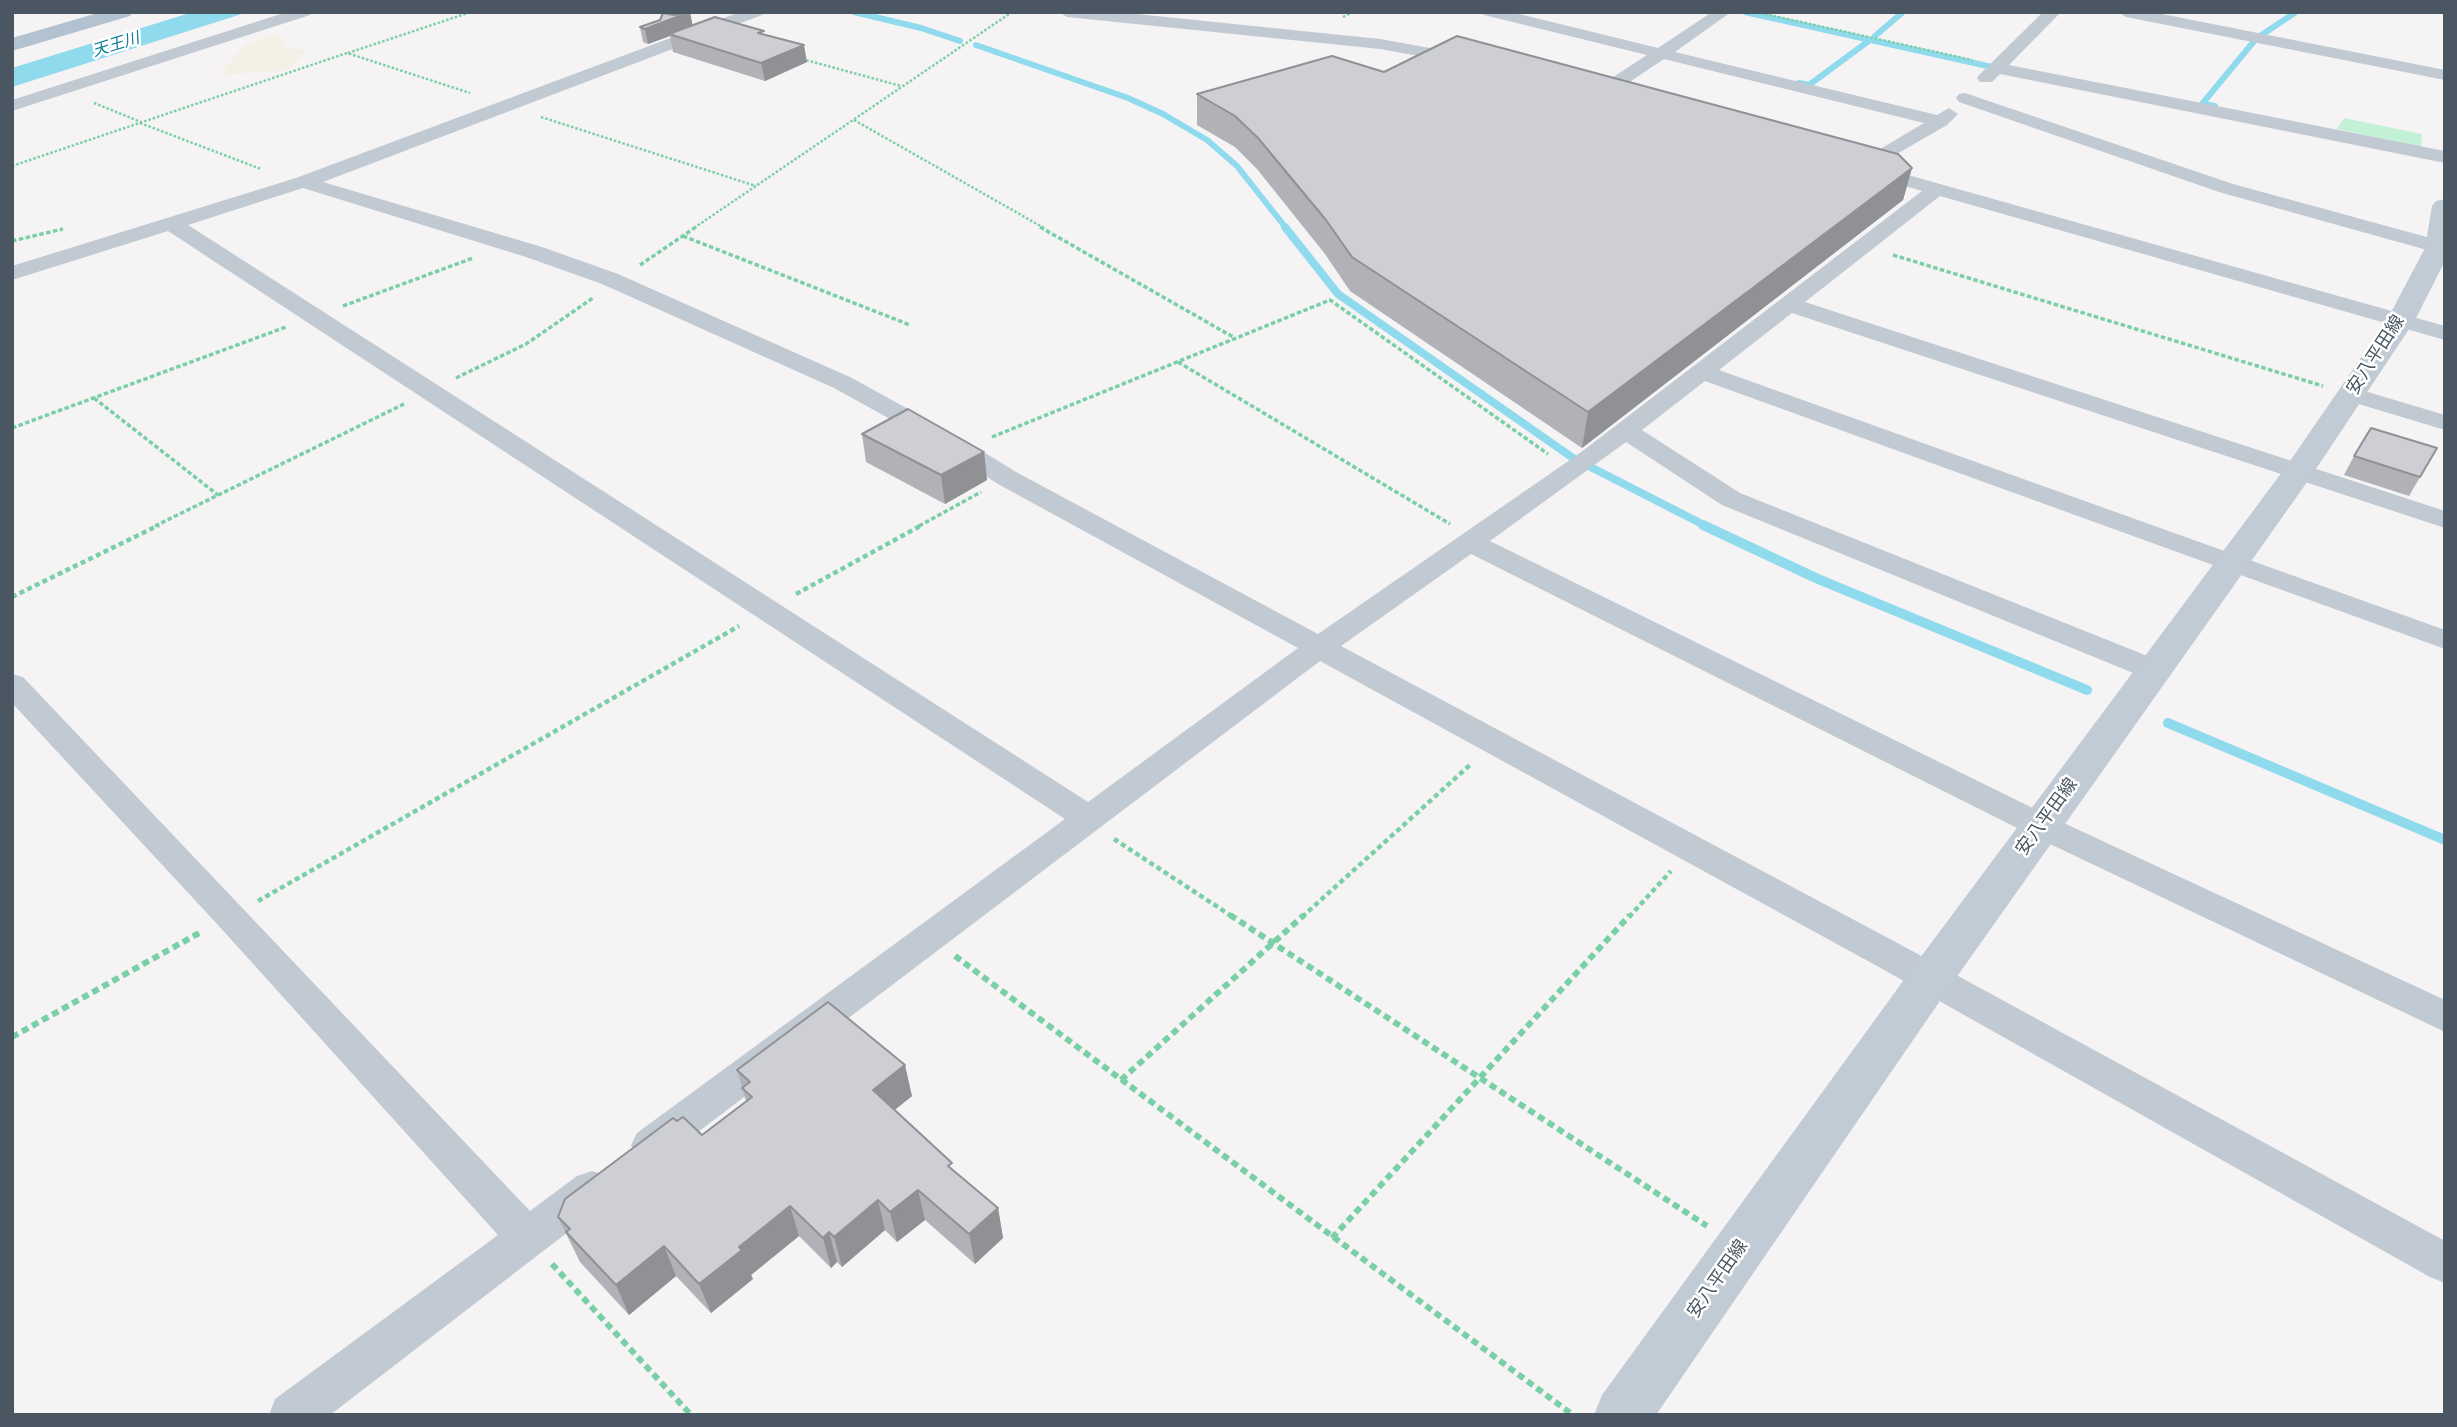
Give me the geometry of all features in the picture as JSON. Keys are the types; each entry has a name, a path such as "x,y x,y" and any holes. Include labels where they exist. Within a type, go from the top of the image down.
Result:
{"main road":[{"path":"12,45 122,12"},
{"name":"安八平田線","path":"1622,1415 1930,979 2299,471 2401,320 2442,249 2445,206"}],"street":[{"path":"12,106 304,12"},
{"path":"12,273 301,183 756,12"},
{"path":"1067,12 1380,44 1487,65"},
{"path":"1490,12 1940,121"},
{"path":"1625,102 1592,93 1723,12"},
{"path":"2053,12 1940,121 1854,165 2445,333"},
{"path":"2126,12 2445,75"},
{"path":"1999,67 2445,157"},
{"path":"1965,97 2226,188 2442,249"},
{"path":"301,183 510,245 615,281 843,383 962,449 1006,478 1320,646 2445,1263"},
{"path":"292,1415 1320,646 1626,431 1936,190"},
{"path":"172,224 1089,820"},
{"path":"1788,304 2445,520"},
{"path":"1703,372 2445,639"},
{"path":"2351,394 2445,423"},
{"path":"1626,431 1731,499 2154,670"},
{"path":"1472,540 2041,825 2445,1017"},
{"path":"12,684 231,916 527,1237"}],"path":[{"path":"12,166 471,12"},
{"path":"12,597 526,344 1012,12"},
{"path":"1756,12 1999,67"},
{"path":"347,53 757,187"},
{"path":"797,57 902,87"},
{"path":"91,102 301,183"},
{"path":"854,120 1235,338"},
{"path":"683,236 910,325"},
{"path":"12,428 510,245"},
{"path":"1864,246 2351,394"},
{"path":"962,449 1330,300 1579,466"},
{"path":"1178,361 1472,540"},
{"path":"94,398 218,495"},
{"path":"12,1037 231,916 768,609 1006,478"},
{"path":"1121,1080 1494,743"},
{"path":"1089,820 1479,1079 1741,1247"},
{"path":"1332,1238 1692,849"},
{"path":"931,938 1573,1415"},
{"path":"527,1237 691,1415"}],"green space":[{"path":"2344,118 2422,134 2421,147 2337,129"}],"sand":[{"path":"279,34 284,41 282,47 306,50 289,70 219,75 245,45"}],"water":[{"name":"天王川","path":"193,12 248,12 12,87 12,68"}],"building":[{"path":"690,12 645,29 640,27 660,20 663,13 674,15"},
{"path":"715,17 764,31 758,33 804,45 761,63 669,34"},
{"path":"1457,36 1898,154 1912,168 1588,412 1352,257 1326,220 1258,138 1235,116 1197,94 1332,56 1384,72"},
{"path":"908,409 984,452 941,475 862,434"},
{"path":"2371,428 2437,448 2420,477 2354,456"},
{"path":"828,1002 905,1065 873,1090 952,1163 948,1166 998,1208 969,1234 918,1190 890,1212 878,1200 834,1237 829,1232 823,1238 790,1206 739,1247 742,1250 699,1284 664,1246 616,1285 566,1232 570,1229 558,1217 565,1199 673,1118 677,1121 683,1117 702,1135 752,1097 742,1088 750,1082 737,1070"}],"waterway":[{"path":"854,12 921,28 960,41"},
{"path":"1745,12 1992,67"},
{"path":"1875,36 1903,12"},
{"path":"2260,36 2296,12"},
{"path":"1799,83 1809,85 1870,40"},
{"path":"2215,106 2202,104 2255,40"},
{"path":"976,45 1128,98 1163,114 1207,140 1237,166 1286,228"},
{"path":"1285,227 1338,294 1573,458 1706,526"},
{"path":"1703,525 1818,579 2087,690"},
{"path":"2168,723 2445,840"}]}
